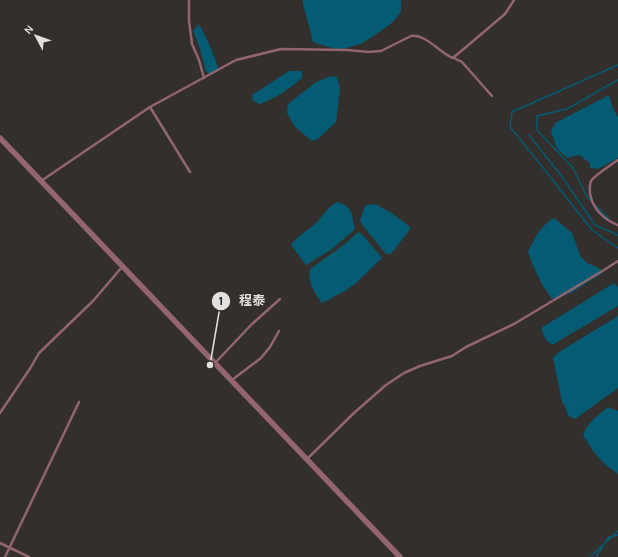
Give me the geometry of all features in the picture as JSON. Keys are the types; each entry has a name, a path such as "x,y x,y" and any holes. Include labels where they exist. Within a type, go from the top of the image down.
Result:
{"street":[{"path":"0,138 400,557"}],"lane":[{"path":"189,0 189,21 192,44 199,60 204,78"},
{"path":"453,58 505,14 514,0"},
{"path":"41,181 150,107 236,60 280,49 348,50 368,52 381,51 411,36 416,36 426,40 447,56 462,62 492,96"},
{"path":"150,107 190,172"},
{"path":"618,160 592,179 589,187 591,199 595,208 611,223 618,225"},
{"path":"307,459 386,384 404,373 420,366 452,356 466,347 514,324 618,261"},
{"path":"0,413 39,353 93,301 122,267"},
{"path":"215,363 252,324 280,299"},
{"path":"232,380 261,358 270,347 279,330"},
{"path":"5,557 79,402"},
{"path":"0,543 29,557"}],"water":[{"path":"303,0 401,0 401,11 394,21 361,44 338,50 313,42"},
{"path":"199,24 219,70 212,75 206,72 200,48 193,31"},
{"path":"289,71 302,71 302,78 282,93 266,102 260,104 253,101 252,95"},
{"path":"331,76 337,77 340,89 336,122 318,139 312,141 295,127 287,113 288,104 316,82"},
{"path":"609,95 613,109 618,117 618,158 598,169 590,168 590,163 579,155 567,158 557,148 551,132 555,123"},
{"path":"338,202 347,207 351,212 355,229 332,249 306,265 291,245 299,236 318,221 328,208"},
{"path":"375,204 394,214 411,228 391,254 386,254 360,221 364,208 367,205"},
{"path":"554,218 572,233 581,257 587,263 604,272 571,293 552,299 538,277 528,252 535,237 545,224"},
{"path":"358,232 363,235 382,258 356,283 345,291 322,303 314,291 311,283 309,274 310,269 345,244"},
{"path":"614,283 618,287 618,306 552,345 546,340 541,328"},
{"path":"618,316 618,388 575,419 569,416 562,401 553,358 559,352"},
{"path":"608,407 618,411 618,474 595,454 583,435 590,423"}],"waterway":[{"path":"618,65 512,112 510,127 592,230 618,248"},
{"path":"592,202 587,197 573,168 537,130 537,116 567,109 618,80"},
{"path":"529,135 563,178 595,225 618,235"},
{"path":"596,206 609,219"},
{"path":"590,557 618,531"},
{"path":"606,541 609,537 618,535"},
{"path":"596,557 603,546"}],"place":[{"name":"程泰","path":"210,365"}]}
